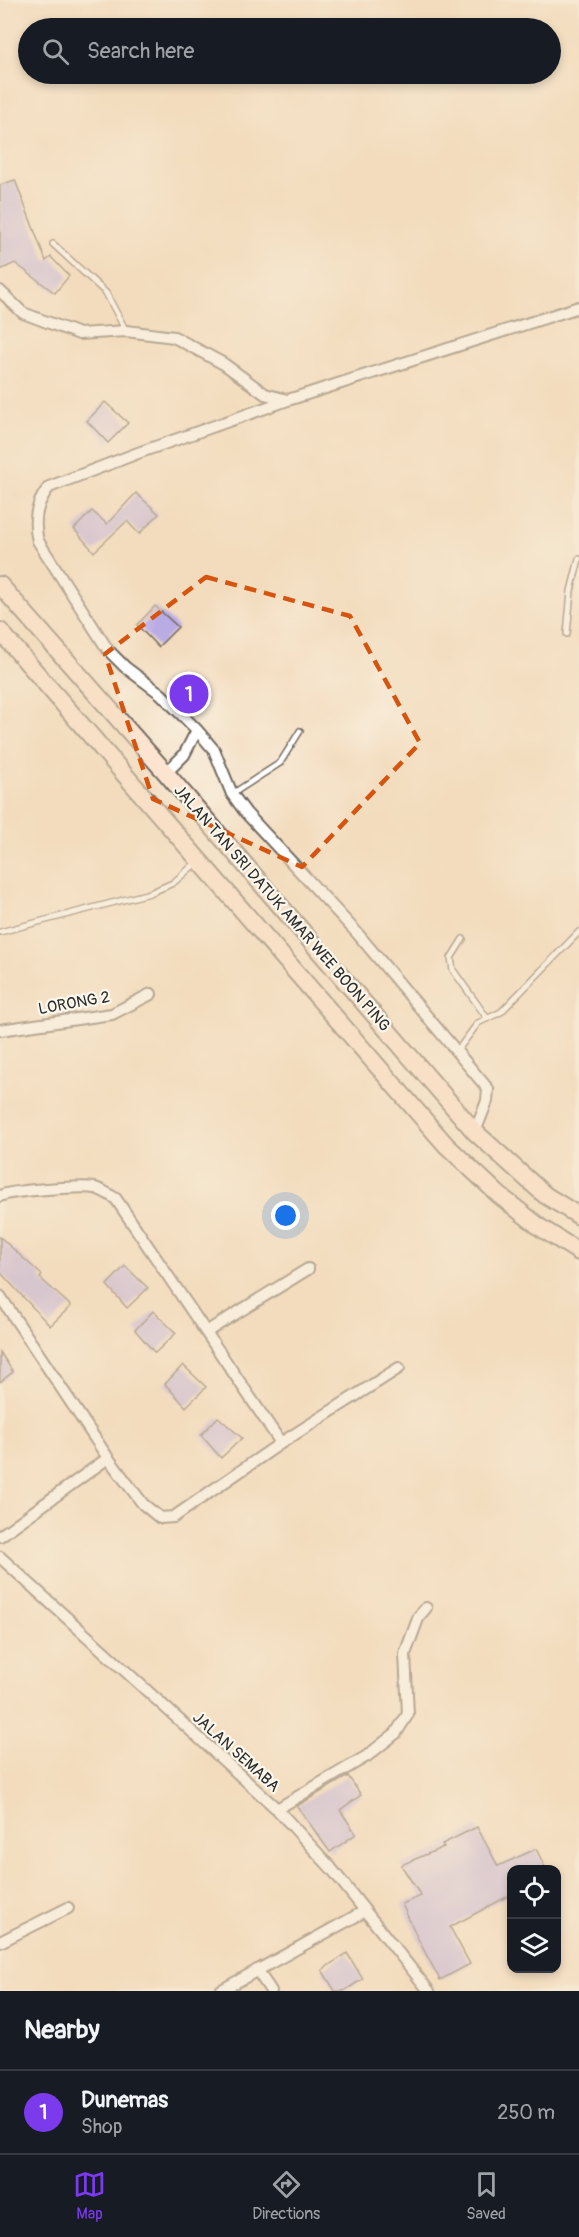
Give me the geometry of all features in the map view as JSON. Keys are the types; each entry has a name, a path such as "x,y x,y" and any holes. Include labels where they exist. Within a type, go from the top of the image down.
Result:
{"main road":[{"name":"JALAN TAN SRI DATUK AMAR WEE BOON PING","path":"0,585 166,773 475,1132 545,1196 579,1216"},
{"name":"JALAN TAN SRI DATUK AMAR WEE BOON PING","path":"0,631 446,1144 499,1195 541,1228 579,1252"}],"street":[{"path":"0,291 23,313 79,334 126,331 174,337 224,364 265,394 288,400"},
{"path":"475,1132 488,1101 488,1089 357,933 246,813 232,794 214,750 197,730 161,694 125,668 108,650 38,541 34,527 37,507 42,495 49,487 288,400 579,308"},
{"path":"166,773 184,755 197,730"},
{"name":"LORONG 2","path":"0,1030 112,1014 151,994"},
{"path":"0,1196 6,1193 26,1191 95,1188 107,1192 116,1199 281,1443"},
{"path":"206,1332 308,1269"},
{"path":"0,1296 108,1458 154,1516 166,1518 181,1512 281,1443 399,1368"},
{"path":"0,1536 108,1458"},
{"name":"JALAN SEMABA","path":"0,1557 277,1809 331,1868 429,1991"},
{"path":"277,1809 367,1756 396,1733 408,1714 405,1654 419,1616 426,1608"},
{"path":"0,1942 68,1908"},
{"path":"220,1991 365,1911"},
{"path":"257,1970 272,1991"}],"lane":[{"path":"53,244 106,293 126,331"},
{"path":"567,634 571,591 579,559"},
{"path":"232,794 280,763 300,732"},
{"path":"0,932 150,893 172,883 200,860"},
{"path":"457,1051 478,1023 501,1012 579,932"},
{"path":"463,939 451,958 453,970 488,1018"}],"highlighted area":[{"path":"206,577 350,616 420,743 302,867 153,799 105,654"}],"building":[{"path":"15,180 46,261 51,257 69,276 55,293 15,263 0,270 0,185"},
{"path":"105,402 128,423 108,443 87,421"},
{"path":"136,493 159,514 139,534 127,521 94,552 74,529 92,511 107,524"},
{"path":"155,606 178,627 158,647 137,625"},
{"path":"0,1237 42,1275 40,1278 71,1306 50,1326 0,1272"},
{"path":"125,1266 148,1288 127,1308 107,1285"},
{"path":"153,1311 176,1333 155,1353 135,1330"},
{"path":"0,1352 13,1372 0,1382"},
{"path":"183,1365 206,1387 186,1407 165,1384"},
{"path":"218,1417 242,1438 221,1458 201,1435"},
{"path":"348,1776 361,1795 340,1810 356,1834 330,1852 297,1806"},
{"path":"477,1827 498,1866 536,1849 544,1865 507,1865 507,1897 450,1927 470,1964 440,1980 402,1904 421,1896 401,1865 444,1847 442,1844"},
{"path":"347,1953 363,1979 344,1991 335,1991 322,1970"}],"place":[{"name":"Dunemas","path":"189,694"}]}
